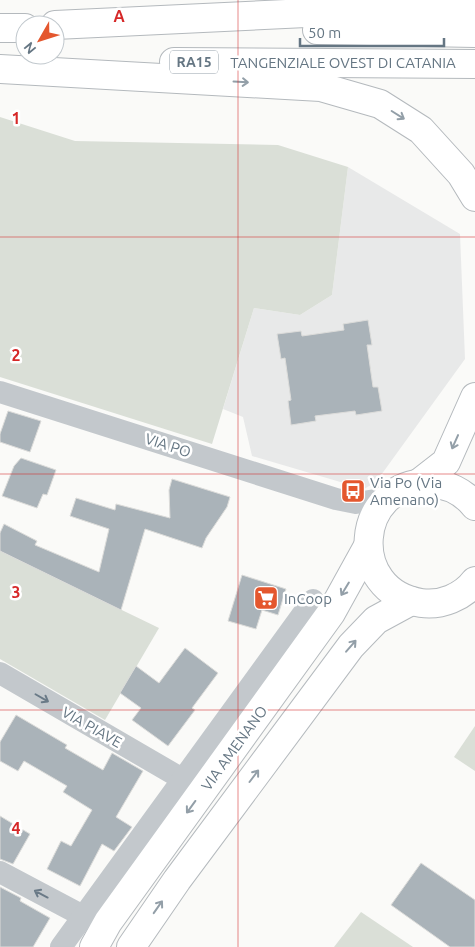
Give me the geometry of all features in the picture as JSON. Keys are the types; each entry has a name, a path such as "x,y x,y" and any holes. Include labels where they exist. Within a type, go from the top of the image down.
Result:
{"main road":[{"path":"65,26 475,5"},
{"name":"TANGENZIALE OVEST DI CATANIA","path":"65,27 475,33"},
{"name":"TANGENZIALE OVEST DI CATANIA","path":"0,62 388,61 475,64"},
{"path":"0,69 321,87 380,104 421,130 461,174 475,197"},
{"path":"419,483 446,462 475,397"},
{"path":"388,498 402,488 419,483 436,484 454,489 473,502"},
{"name":"VIA AMENANO","path":"94,947 108,922 331,613 368,542 376,511 388,498"},
{"path":"368,542 370,560 381,580 397,595 411,601 427,604 443,602 458,596 475,581"},
{"path":"131,947 177,880 350,646 376,620 411,601"}],"street":[{"name":"VIA PO","path":"0,392 336,499 356,503 388,498"},
{"path":"336,499 358,521 368,542"},
{"path":"61,947 313,600"},
{"name":"VIA PIAVE","path":"0,673 184,780"},
{"path":"0,872 83,916"}],"shaded area":[{"path":"0,117 75,141 278,145 348,167 332,295 300,315 254,308 212,444 0,377"},
{"path":"348,167 460,234 465,359 376,482 364,489 252,456 243,417 223,409 254,308 300,315 332,295"},
{"path":"0,551 159,628 105,720 0,659"},
{"path":"475,726 475,771 454,757"},
{"path":"361,912 413,947 334,947"}],"building":[{"path":"368,320 372,345 367,345 373,387 378,387 382,411 356,415 355,411 315,416 316,421 291,425 288,401 291,400 285,358 281,359 277,334 301,331 302,336 344,330 343,324"},
{"path":"8,411 41,421 30,452 0,442 0,434"},
{"path":"21,458 56,470 47,495 43,494 37,508 2,496 14,466"},
{"path":"172,479 230,497 227,507 206,538 202,548 145,529 121,610 0,551 0,533 4,524 37,541 35,545 99,572 109,529 70,516 76,498 115,510 116,504 170,518 169,490"},
{"path":"242,575 286,589 278,615 262,610 256,629 228,621"},
{"path":"185,648 218,673 192,708 195,710 168,746 132,720 141,708 120,693 136,666 159,683"},
{"path":"16,715 67,745 65,748 103,770 112,753 143,771 116,817 132,827 114,851 102,844 80,886 47,869 61,841 71,846 92,810 63,792 67,786 24,761 18,771 0,761 0,742"},
{"path":"0,816 30,834 13,864 0,859"},
{"path":"421,863 475,900 475,947 450,947 391,905"},
{"path":"0,887 21,898 20,901 50,918 33,947 0,947"}],"place":[{"name":"Via Po (Via Amenano)","path":"353,491"},
{"name":"InCoop","path":"266,598"}]}
